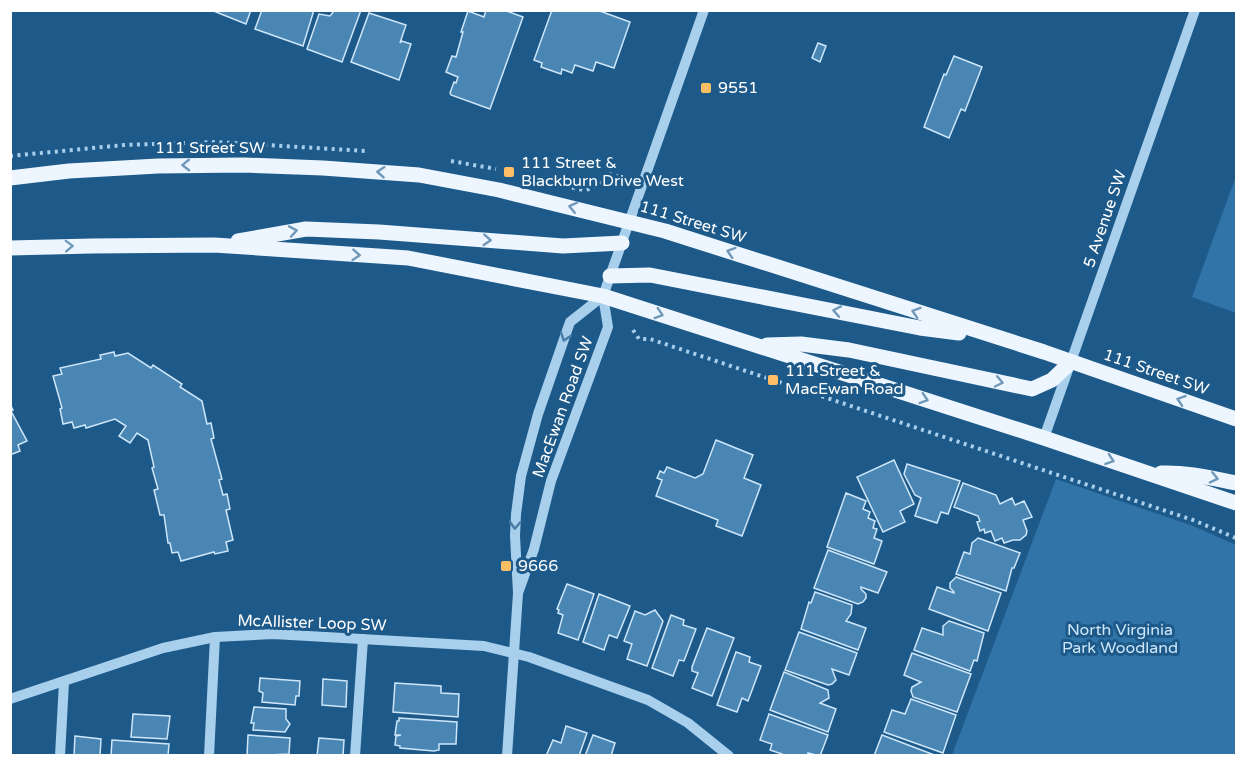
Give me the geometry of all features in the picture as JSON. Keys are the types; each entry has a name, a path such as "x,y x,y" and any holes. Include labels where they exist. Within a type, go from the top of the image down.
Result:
{"main road":[{"name":"111 Street SW","path":"10,178 69,171 158,166 244,165 419,175 499,190 629,221 998,338 1236,419"},
{"path":"214,245 306,229 379,232 563,246 622,243"},
{"path":"10,248 214,245 408,258 603,296 1044,438 1236,503"},
{"path":"610,276 650,275 920,328 998,338"},
{"path":"755,345 801,344 849,350 1032,388 1052,380 1071,362"},
{"path":"1149,473 1175,472 1236,483"}],"street":[{"path":"603,296 704,10"},
{"name":"5 Avenue SW","path":"1044,438 1195,10"},
{"name":"MacEwan Road SW","path":"507,756 518,593 516,514 521,476 538,414 570,322 603,296 608,327 552,481 534,549 518,593"},
{"name":"McAllister Loop SW","path":"10,699 163,648 215,637 273,634 484,646 513,652 627,692 668,710 729,756"},
{"path":"209,756 215,637"},
{"path":"355,756 363,639"},
{"path":"60,756 64,682"}],"path":[{"path":"600,185 607,173 619,177"},
{"path":"633,330 639,339 650,339 1193,520 1236,538"}],"green space":[{"path":"1236,176 1236,313 1192,297"},
{"name":"North Virginia Park Woodland","path":"1056,479 1193,526 1236,545 1236,755 952,755"}],"building":[{"path":"211,10 251,10 246,24"},
{"path":"262,10 314,10 303,46 255,29"},
{"path":"335,10 361,10 342,62 307,49 319,14 330,16"},
{"path":"486,10 504,10 523,17 490,109 451,95 454,82 456,83 458,77 446,72 452,56 456,57 468,11 484,17"},
{"path":"552,10 597,10 630,22 614,68 596,62 593,71 575,65 572,73 562,69 561,74 541,67 542,63 534,60"},
{"path":"369,13 406,25 400,43 402,41 411,44 399,80 351,62"},
{"path":"818,43 826,46 820,62 812,58"},
{"path":"954,56 982,67 965,111 961,109 949,138 924,127 944,74 946,75"},
{"path":"114,352 115,356 128,353 151,368 153,365 182,384 180,387 202,401 207,424 211,423 214,438 211,439 222,479 219,480 223,495 227,494 230,509 226,510 233,540 226,542 228,551 215,554 214,552 181,561 178,552 172,553 170,543 168,543 164,515 160,515 154,490 158,489 148,440 137,433 130,443 119,436 126,426 115,419 86,428 85,425 74,428 72,422 63,424 60,409 62,408 53,376 62,374 60,368 101,359 100,355"},
{"path":"10,404 13,410 11,411 27,441 18,445 20,451 10,455"},
{"path":"716,440 753,455 744,478 761,485 742,536 716,526 718,520 656,496 662,480 657,478 660,471 664,473 667,467 695,478 703,474"},
{"path":"894,460 914,504 900,511 905,522 883,532 857,477"},
{"path":"907,464 960,481 948,514 941,512 937,523 915,516 921,498 915,495 904,474"},
{"path":"963,483 996,495 1000,504 1012,498 1015,505 1024,501 1032,517 1023,520 1026,535 1020,540 1004,543 1002,538 995,541 991,531 985,533 984,529 980,531 978,516 954,507"},
{"path":"846,493 866,501 863,509 870,512 868,518 875,521 873,528 877,529 874,538 882,541 874,564 827,547"},
{"path":"978,538 1020,553 1012,568 1006,591 956,574 964,552 970,554 972,543"},
{"path":"828,550 887,572 878,593 861,587 866,598 858,604 814,588"},
{"path":"956,577 1001,593 988,631 929,609 937,587 954,593 950,588 950,583"},
{"path":"567,584 594,594 578,640 558,633 563,615 558,613 557,609"},
{"path":"815,592 852,605 851,614 846,621 866,628 858,650 801,629 809,602 811,603"},
{"path":"599,594 630,606 617,638 609,635 604,650 583,642"},
{"path":"655,610 663,621 647,666 627,659 632,644 624,641 635,611 645,615"},
{"path":"671,615 684,620 683,625 696,629 684,661 679,660 673,676 652,668"},
{"path":"949,621 984,633 977,661 974,660 970,671 914,650 922,628 943,635 943,626"},
{"path":"707,628 734,638 712,696 692,688 698,673 692,671 692,667"},
{"path":"799,632 857,653 849,675 832,669 836,680 828,685 785,670"},
{"path":"736,652 750,657 749,662 761,666 748,701 742,698 737,712 717,705"},
{"path":"912,653 971,674 957,712 913,697 912,687 921,682 904,675"},
{"path":"784,672 828,690 829,698 820,703 836,709 828,732 770,710"},
{"path":"260,678 300,681 299,696 296,696 295,705 262,702 263,693 259,691"},
{"path":"323,679 347,681 346,707 322,705"},
{"path":"395,683 441,686 441,693 459,694 458,717 393,712"},
{"path":"911,699 956,715 943,753 884,732 892,710 905,714"},
{"path":"254,707 286,709 286,719 290,724 285,732 253,730 254,723 251,723"},
{"path":"133,714 170,716 167,739 131,737"},
{"path":"769,714 828,735 820,756 808,753 807,756 781,756 782,754 770,750 772,744 760,740"},
{"path":"399,718 457,722 456,744 439,744 439,750 434,751 400,748 395,745 396,736 401,735 395,735"},
{"path":"566,726 587,733 579,756 546,756 553,740 561,743"},
{"path":"248,735 290,738 289,754 247,756"},
{"path":"593,735 615,743 611,756 585,756"},
{"path":"882,735 937,756 874,756"},
{"path":"75,736 101,739 100,756 74,756"},
{"path":"319,738 344,740 343,756 317,756"},
{"path":"112,740 169,744 168,756 111,756"}],"place":[{"name":"9551","path":"706,88"},
{"name":"111 Street & Blackburn Drive West","path":"509,172"},
{"name":"111 Street & MacEwan Road","path":"773,380"},
{"name":"9666","path":"506,566"}]}
